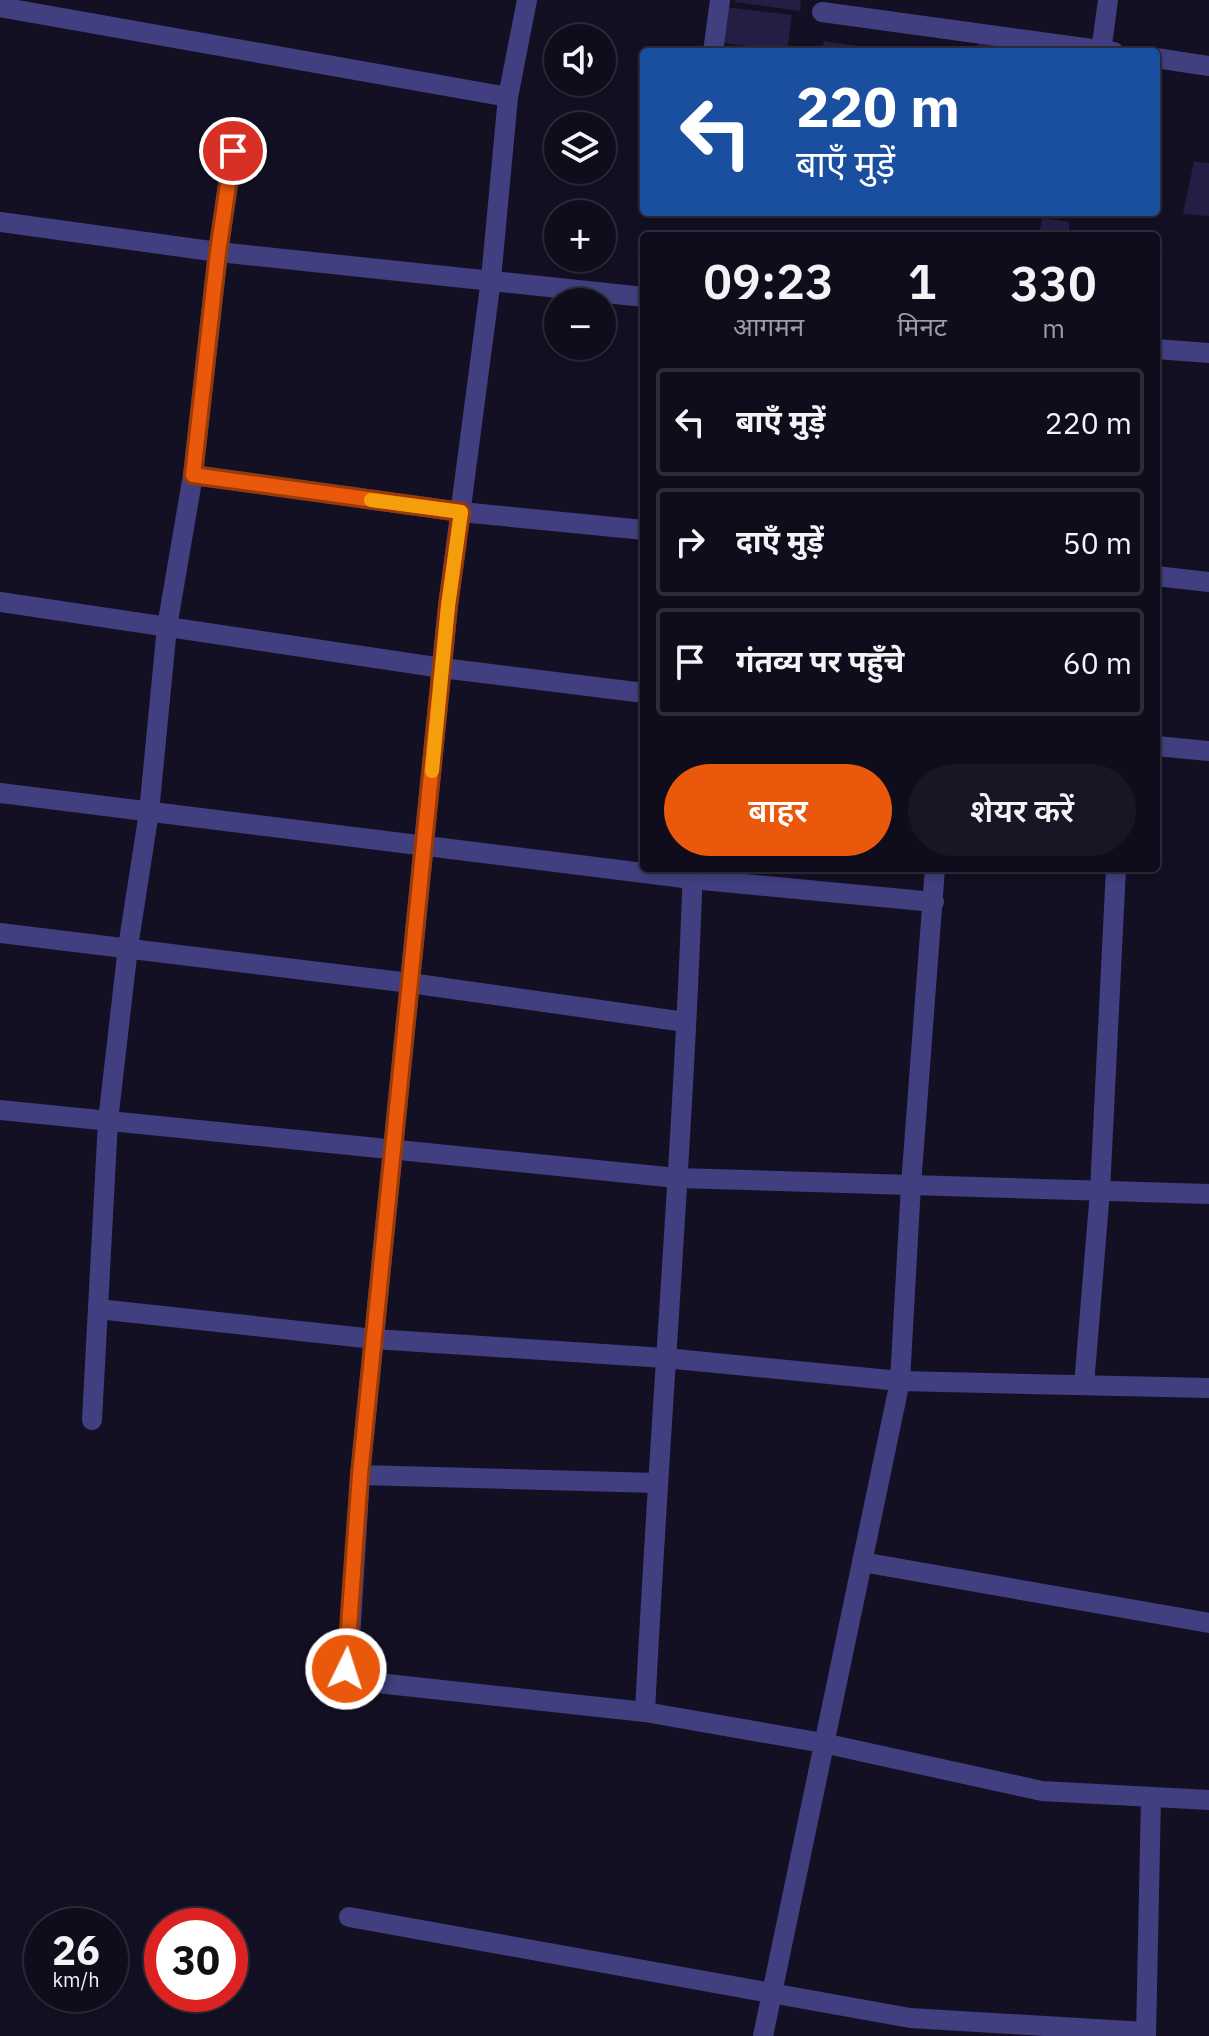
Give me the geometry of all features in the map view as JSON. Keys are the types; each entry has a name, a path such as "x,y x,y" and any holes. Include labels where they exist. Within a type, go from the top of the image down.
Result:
{"street":[{"path":"527,0 508,97 491,279 442,668 360,1475 346,1669 351,1677 359,1681 645,1712 823,1743 1042,1791 1209,1800"},
{"path":"714,48 720,0"},
{"path":"1106,48 1108,0"},
{"path":"0,7 508,97"},
{"path":"822,12 1084,48"},
{"path":"1160,59 1209,66"},
{"path":"92,1420 108,1121 128,947 149,812 167,627 193,475 218,252 233,151"},
{"path":"0,222 218,252 640,297"},
{"path":"1160,349 1209,353"},
{"path":"193,475 461,512 640,530"},
{"path":"1160,576 1209,582"},
{"path":"0,602 442,668 640,693"},
{"path":"1160,746 1209,751"},
{"path":"0,793 425,846 640,868"},
{"path":"763,2036 900,1381 911,1185 935,872"},
{"path":"1084,1385 1100,1191 1116,872"},
{"path":"645,1712 693,874 934,902"},
{"path":"0,933 410,983 685,1022"},
{"path":"0,1110 677,1178 1209,1194"},
{"path":"98,1309 374,1339 665,1358 900,1381 1209,1388"},
{"path":"360,1475 657,1483"},
{"path":"862,1562 1209,1623"},
{"path":"349,1917 910,2018 1146,2034 1151,1797"}],"building":[{"path":"735,0 801,0 800,11"},
{"path":"725,7 792,15 787,48 715,42"},
{"path":"978,39 1006,48 977,48"},
{"path":"824,41 871,48 823,48"},
{"path":"1194,162 1209,163 1209,216 1183,214"},
{"path":"1042,218 1069,222 1069,232 1040,232"}],"slow traffic":[{"path":"371,500 461,512 448,606 432,771"}],"route":[{"path":"233,151 218,252 193,475 461,512 448,606 360,1475 346,1669"}]}
